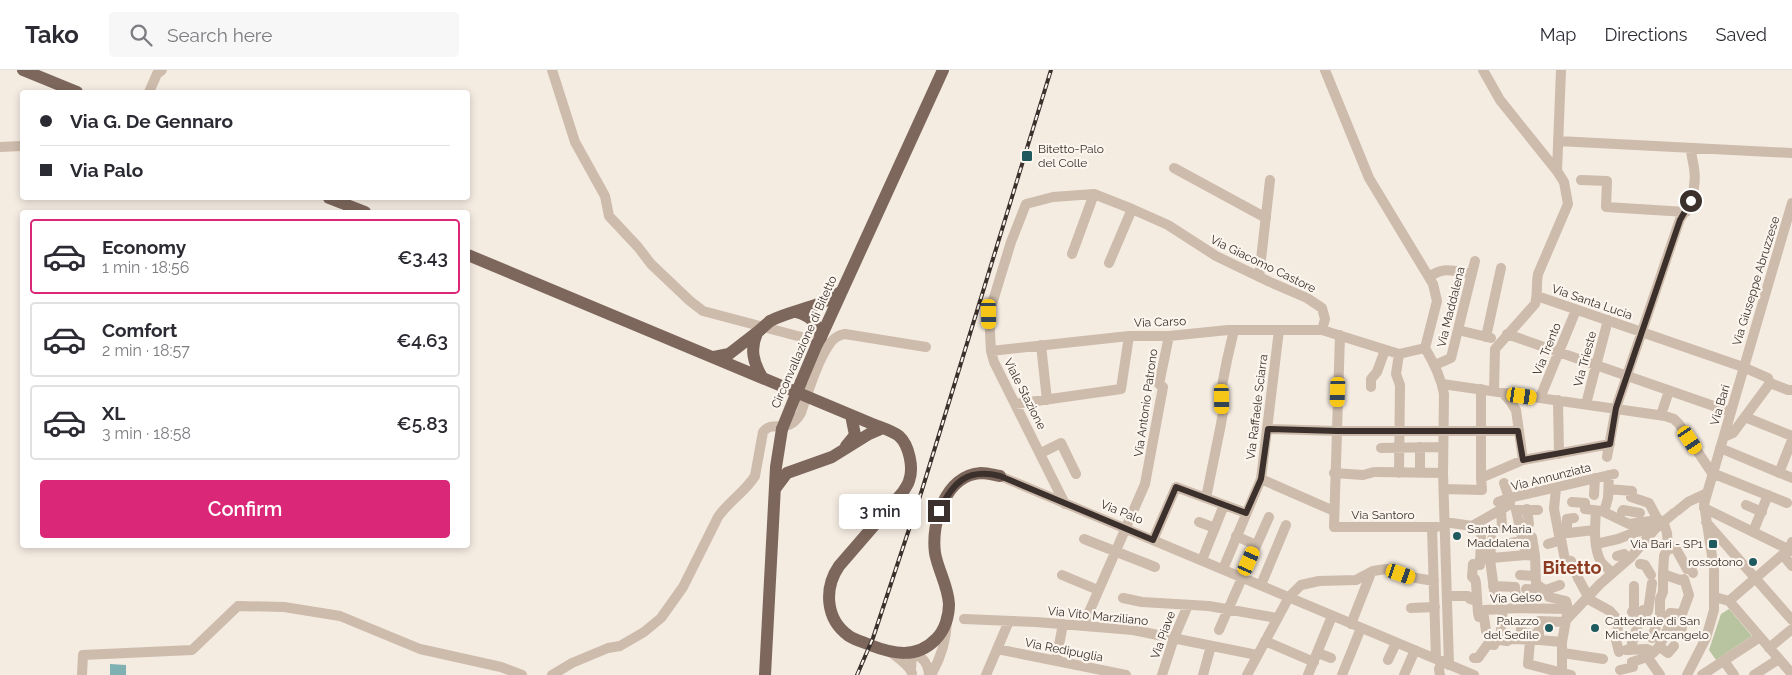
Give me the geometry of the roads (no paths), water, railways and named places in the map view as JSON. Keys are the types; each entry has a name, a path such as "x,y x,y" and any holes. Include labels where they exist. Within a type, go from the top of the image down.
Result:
{"main road":[{"path":"23,70 72,90"},
{"name":"Circonvallazione di Bitetto","path":"765,675 775,489 782,429 800,382 823,342 842,291 943,70"},
{"path":"334,200 360,210"},
{"path":"470,256 714,357 729,359 762,377 851,415 869,428"},
{"path":"729,359 770,321 826,302 842,291"},
{"path":"796,312 810,316 814,320 823,342"},
{"path":"756,335 753,359 762,377"},
{"path":"851,415 855,435"},
{"path":"775,489 787,473 805,465 832,457 869,428"},
{"path":"843,450 855,435 869,428 883,428 901,438 906,445 911,467 909,481 903,492 834,574 828,599 833,616 842,630 858,640 892,653 912,652 926,647 936,639 947,619"},
{"path":"779,446 782,456 786,461 791,464 805,465"},
{"name":"Via Palo","path":"947,619 949,602 935,554 934,541 939,511 951,490 964,478 980,473 1000,476"}],"street":[{"path":"149,90 157,74 162,70"},
{"path":"552,70 575,142 606,196 609,216 638,247 650,264 703,311 823,342 845,334 926,347"},
{"path":"1325,70 1370,178 1436,294 1425,348 1435,366 1444,394 1443,447 1448,596 1440,675"},
{"path":"1483,70 1500,100 1564,182 1568,204 1538,274 1536,283 1538,296"},
{"path":"1557,171 1561,70"},
{"path":"1558,141 1792,153"},
{"path":"0,147 20,146"},
{"path":"1607,457 1616,408 1626,377 1677,228 1691,201 1695,182 1691,148"},
{"path":"1174,168 1266,218"},
{"path":"1259,277 1270,180"},
{"path":"1581,180 1607,181 1606,207 1686,212"},
{"path":"1072,254 1099,196"},
{"name":"Viale Stazione","path":"1065,504 994,362 991,351 989,314 1011,242 1026,204 1053,197 1099,196"},
{"name":"Via Giacomo Castore","path":"1099,196 1168,225 1216,256 1307,298 1322,308 1325,319 1322,330"},
{"name":"Via Giuseppe Abruzzese","path":"1743,367 1792,203"},
{"path":"1109,263 1132,209"},
{"name":"Via Maddalena","path":"1435,366 1451,358 1475,261"},
{"path":"1486,337 1501,268"},
{"path":"1428,277 1437,271 1445,269 1472,274"},
{"name":"Via Santa Lucia","path":"1498,392 1495,349 1535,304 1538,296 1743,367 1768,378 1770,382 1792,390"},
{"name":"Via Trento","path":"1540,398 1576,310"},
{"name":"Via Trieste","path":"1586,404 1608,320"},
{"path":"1206,498 1221,424 1222,391 1234,330"},
{"name":"Via Carso","path":"1015,404 1120,389 1129,336 1168,336 1234,330 1322,330"},
{"name":"Via Raffaele Sciarra","path":"1223,569 1261,479 1279,330"},
{"path":"1322,330 1340,334 1399,354 1425,348"},
{"path":"1458,330 1486,337 1504,337 1559,353 1731,412"},
{"path":"1261,479 1334,510 1340,334"},
{"path":"991,351 1129,336"},
{"name":"Via Antonio Patrono","path":"1083,626 1145,484 1163,387 1159,384 1168,336"},
{"path":"552,675 572,663 608,648 620,646 644,632 661,618 683,587 724,508 752,482 755,476 762,432 770,426 790,425 796,422 807,396 823,342"},
{"path":"1041,345 1047,400"},
{"path":"1370,386 1385,350"},
{"path":"1398,473 1400,385 1396,374 1399,354"},
{"name":"Via Bari","path":"1687,675 1706,638 1711,622 1715,597 1714,565 1704,508 1712,473 1743,367"},
{"path":"1724,437 1734,433 1770,382"},
{"path":"1442,384 1616,408 1661,415 1674,419 1680,424 1712,473 1787,503"},
{"path":"1445,489 1482,490 1481,389"},
{"path":"1661,415 1668,391"},
{"path":"1498,392 1510,401 1516,410 1523,460"},
{"path":"1558,400 1559,454"},
{"path":"1745,417 1792,438 1779,473"},
{"path":"1268,429 1518,431"},
{"path":"1041,453 1061,443 1076,474"},
{"path":"1482,478 1523,460 1610,444"},
{"path":"1381,448 1443,447"},
{"path":"1420,448 1420,473"},
{"path":"1720,448 1792,478"},
{"path":"1334,474 1363,475 1375,472 1444,473"},
{"name":"Via Annunziata","path":"1478,523 1500,505 1510,504 1567,485 1611,475 1608,489"},
{"name":"Via Palo","path":"1000,476 1474,675"},
{"path":"1594,495 1595,478"},
{"path":"1504,483 1527,539 1530,556 1541,586 1549,597 1566,601 1567,617 1562,642 1563,674 1528,664 1539,621 1567,617 1612,573 1633,560 1659,524"},
{"path":"1567,485 1570,500 1585,503 1585,511 1659,524"},
{"path":"1153,540 1176,487 1246,513"},
{"path":"1556,488 1554,509 1561,536 1561,561 1571,561 1590,600 1610,611 1617,619 1616,640 1619,662"},
{"path":"1614,517 1608,498 1608,489 1632,491 1631,497 1650,504 1659,524 1667,533 1668,547 1664,556 1663,592 1654,587"},
{"path":"1596,544 1609,544 1631,533 1659,524 1688,502 1707,493"},
{"path":"1753,532 1768,495"},
{"path":"1513,503 1527,509 1554,509"},
{"path":"1202,560 1224,505"},
{"path":"1500,505 1502,528"},
{"path":"1746,505 1762,512"},
{"path":"1704,508 1789,549"},
{"path":"1527,509 1529,524"},
{"name":"Via Santoro","path":"1334,510 1334,527 1432,527"},
{"path":"1548,544 1561,536 1590,529 1614,517 1623,510 1640,513"},
{"path":"1219,630 1269,517"},
{"path":"1561,536 1568,519 1574,518"},
{"path":"1706,521 1792,620"},
{"path":"1199,522 1215,528"},
{"path":"1442,662 1434,607 1432,527 1445,524 1472,526 1478,523"},
{"name":"Via Gelso","path":"1478,523 1487,558 1480,565 1473,564 1468,577 1475,579 1478,618"},
{"path":"1261,585 1286,525"},
{"path":"1590,529 1596,544 1596,560 1612,573"},
{"path":"1236,536 1256,545"},
{"path":"1084,539 1155,567"},
{"path":"1492,539 1487,558 1494,588 1514,587 1517,608"},
{"path":"1510,543 1527,539"},
{"path":"1667,550 1675,547 1687,569 1691,568 1692,573"},
{"path":"1729,602 1789,549"},
{"path":"1789,549 1792,566"},
{"path":"1617,556 1624,554 1645,565 1654,587 1660,615 1652,638"},
{"path":"1487,558 1530,556"},
{"path":"1247,675 1289,597 1301,585 1319,581 1356,580 1386,568 1416,578 1434,580"},
{"path":"1351,624 1371,573"},
{"path":"1619,662 1633,667 1632,662 1652,651 1667,629 1670,613 1682,614 1690,595 1684,580 1663,574"},
{"path":"1062,575 1098,590"},
{"path":"1520,576 1541,586"},
{"path":"1526,589 1560,584"},
{"path":"1618,623 1621,623 1634,609 1634,586"},
{"path":"1619,662 1630,650 1642,612 1643,610 1648,611 1654,587"},
{"path":"1448,596 1468,596 1470,599 1477,601"},
{"path":"1715,597 1729,602 1792,674"},
{"path":"1123,598 1142,602 1228,609 1277,618"},
{"name":"Via Piave","path":"1162,675 1174,638 1188,605"},
{"path":"82,675 83,655 192,650 238,606 284,607 340,616 420,648 501,667 522,675"},
{"path":"1411,608 1434,607"},
{"path":"1500,640 1502,608"},
{"name":"Via Gelso","path":"1478,618 1485,610 1502,608 1517,608 1567,617"},
{"path":"1313,667 1332,616"},
{"path":"1478,618 1484,617 1486,630"},
{"path":"930,675 943,650 947,636 947,619"},
{"name":"Via Vito Marziliano","path":"964,619 1134,630 1257,655"},
{"path":"986,675 1009,621"},
{"path":"1521,623 1521,632 1536,638"},
{"path":"1056,661 1063,624"},
{"path":"1265,641 1313,667 1332,661 1344,671 1361,628"},
{"path":"1667,629 1681,630 1682,628"},
{"path":"1769,648 1792,628"},
{"path":"1479,652 1488,644 1494,645 1496,640 1507,642 1511,637 1562,642"},
{"path":"1702,675 1760,637"},
{"path":"1388,660 1396,643"},
{"path":"1203,675 1210,646"},
{"path":"1630,650 1669,653 1674,646"},
{"name":"Via Redipuglia","path":"997,649 1126,675"},
{"path":"1404,675 1415,650"},
{"path":"1652,651 1660,675"},
{"path":"911,673 912,652 922,657 927,664 930,675"},
{"path":"892,653 911,673"},
{"path":"1562,653 1603,659"},
{"path":"1754,675 1778,659"},
{"path":"1724,661 1734,675"}],"water":[{"path":"110,664 126,665 126,675 110,675"}],"railway":[{"path":"857,675 873,638 922,490 1051,70"}],"place":[{"name":"Bitetto-Palo del Colle","path":"1027,156"},
{"name":"Santa Maria Maddalena","path":"1457,536"},
{"name":"Via Bari - SP1","path":"1713,544"},
{"name":"rossotono","path":"1753,562"},
{"name":"Palazzo del Sedile","path":"1549,628"},
{"name":"Cattedrale di San Michele Arcangelo","path":"1595,628"}],"district":[{"name":"Bitetto","path":"1572,567"}]}
